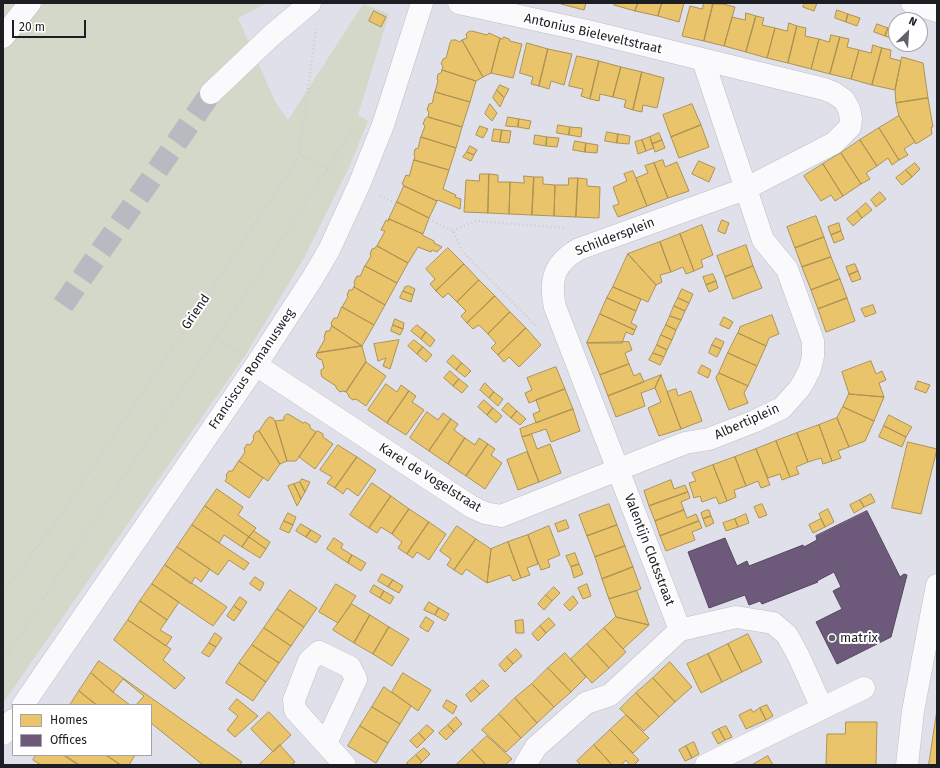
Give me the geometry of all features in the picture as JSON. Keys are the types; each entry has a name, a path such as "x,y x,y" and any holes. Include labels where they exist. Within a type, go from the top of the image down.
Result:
{"street":[{"path":"3,37 30,3"},
{"path":"211,93 271,36 310,3"},
{"name":"Franciscus Romanusweg","path":"24,704 256,365 329,250 359,185 383,125 422,3"},
{"name":"Antonius Bieleveltstraat","path":"459,3 583,30 824,89 834,93 844,100 849,109 851,119 850,127 834,143 745,189"},
{"path":"912,3 937,12"},
{"path":"703,60 745,189"},
{"name":"Schildersplein","path":"617,470 555,307 552,285 555,272 561,262 568,255 579,249 745,189"},
{"name":"Albertiplein","path":"617,470 685,443 709,439 755,421 782,408 799,389 810,369 813,356 813,341 787,269 763,240 745,189"},
{"name":"Karel de Vogelstraat","path":"256,365 472,507 485,513 501,516 617,470"},
{"name":"Valentijn Clotsstraat","path":"617,470 680,630"},
{"path":"906,765 913,711 937,585"},
{"path":"525,765 536,747 586,703 610,695 680,630 736,617 773,623 787,635 799,657 822,708"},
{"path":"706,765 864,688"},
{"path":"3,734 12,721"},
{"path":"326,743 345,765"}],"path":[{"name":"Griend","path":"3,594 69,503 294,165 299,154 317,26"},
{"path":"3,660 357,123"},
{"path":"299,154 359,185"},
{"path":"429,219 453,231 462,251 540,331 561,324"},
{"path":"453,231 475,221 567,228 579,249"}],"green space":[{"path":"3,3 267,3 238,18 275,101 288,120 363,4 389,14 358,115 368,121 350,165 304,258 246,354 3,703"}],"building: Homes":[{"path":"561,3 586,3 584,10"},
{"path":"615,3 638,3 635,11 614,5"},
{"path":"638,3 662,3 658,16 635,11"},
{"path":"662,3 684,3 679,22 658,16"},
{"path":"704,3 713,4 704,41 682,36 690,6 702,9"},
{"path":"805,3 817,3 814,11 803,7"},
{"path":"713,4 723,4 735,7 724,46 704,41"},
{"path":"837,10 848,14 846,22 835,18"},
{"path":"374,11 386,17 381,27 369,21"},
{"path":"746,13 756,16 746,52 724,46 732,17 745,20"},
{"path":"848,14 860,18 857,26 846,22"},
{"path":"756,16 764,18 762,25 775,28 767,58 746,52"},
{"path":"789,23 797,26 788,63 767,58 775,28 787,31"},
{"path":"877,24 888,28 885,36 874,32"},
{"path":"797,26 806,28 805,36 819,39 811,69 788,63"},
{"path":"888,28 888,37 885,36"},
{"path":"472,31 487,35 489,33 500,38 491,73 483,77 462,40 467,38 466,34 468,32"},
{"path":"831,35 840,37 830,74 811,69 819,39 829,42"},
{"path":"504,37 510,41 522,44 513,78 491,73 500,38 502,39"},
{"path":"840,37 849,39 847,47 859,50 851,79 830,74"},
{"path":"452,40 459,42 462,40 483,77 476,81 442,70 443,66 441,64 443,59 446,58"},
{"path":"527,43 548,49 539,86 531,84 533,77 520,73"},
{"path":"873,45 882,48 872,85 851,79 859,50 871,53"},
{"path":"882,48 888,49 888,52 891,52 890,58 901,61 895,90 872,85"},
{"path":"548,49 572,54 564,85 551,81 549,89 539,86"},
{"path":"577,56 599,61 590,99 581,96 583,89 569,86"},
{"path":"902,57 923,63 928,98 896,103 895,90"},
{"path":"599,61 621,67 613,97 600,94 599,101 590,99"},
{"path":"621,67 642,72 633,110 624,107 626,100 613,97"},
{"path":"442,70 476,81 470,102 435,92 438,74 441,73"},
{"path":"642,72 664,78 657,108 643,105 642,112 633,110"},
{"path":"500,85 509,89 504,98 497,90"},
{"path":"497,90 504,98 500,107 493,98"},
{"path":"435,92 470,102 462,127 428,117 429,112 427,110 429,104 432,103"},
{"path":"928,98 933,127 931,127 932,134 916,144 899,116 896,103"},
{"path":"490,104 497,113 492,121 485,114"},
{"path":"692,104 701,125 671,137 663,115"},
{"path":"899,116 915,142 904,149 908,155 899,160 879,128"},
{"path":"428,117 462,127 456,148 421,137 425,126 423,124 425,119"},
{"path":"508,117 519,119 518,127 506,126"},
{"path":"519,119 531,121 529,129 518,127"},
{"path":"558,125 570,127 569,135 557,133"},
{"path":"701,125 709,147 679,158 671,137"},
{"path":"480,126 488,129 483,138 476,135"},
{"path":"570,127 582,128 581,137 569,135"},
{"path":"879,128 899,160 892,165 888,158 877,166 860,140"},
{"path":"494,129 502,130 500,142 492,141"},
{"path":"502,130 511,131 509,143 500,142"},
{"path":"607,132 618,134 617,143 605,141"},
{"path":"659,133 662,140 652,144 650,137"},
{"path":"618,134 630,136 629,144 617,143"},
{"path":"535,135 547,137 546,146 534,144"},
{"path":"421,137 456,148 449,170 414,160 415,149 418,148"},
{"path":"547,137 559,138 557,147 546,146"},
{"path":"650,137 654,148 646,151 642,140"},
{"path":"642,140 646,151 638,154 635,142"},
{"path":"662,140 665,148 655,152 652,144"},
{"path":"860,140 877,166 866,173 870,179 861,184 841,153"},
{"path":"575,141 586,143 585,152 573,150"},
{"path":"586,143 598,145 597,153 585,152"},
{"path":"470,146 477,150 474,155 467,152"},
{"path":"467,152 474,155 471,161 463,157"},
{"path":"841,153 861,184 843,196 823,164"},
{"path":"414,160 449,170 443,189 461,199 460,209 438,200 437,201 402,184 406,175 409,176"},
{"path":"663,160 665,167 677,162 689,191 668,198 654,163"},
{"path":"699,161 715,168 709,182 692,174"},
{"path":"654,163 668,198 647,206 636,178 648,173 645,166"},
{"path":"915,163 920,169 912,177 906,170"},
{"path":"823,164 843,196 835,201 831,195 821,201 804,176"},
{"path":"906,170 912,177 902,185 896,178"},
{"path":"633,171 647,206 618,217 613,206 619,204 613,187 627,181 624,174"},
{"path":"480,174 489,174 488,213 464,212 466,180 479,181"},
{"path":"489,174 498,175 498,182 510,182 509,214 488,213"},
{"path":"524,176 534,177 532,215 509,214 510,182 524,183"},
{"path":"534,177 543,177 543,184 555,185 554,216 532,215"},
{"path":"569,178 578,178 576,217 554,216 555,185 568,185"},
{"path":"578,178 587,179 587,186 600,187 599,218 576,217"},
{"path":"404,186 437,201 429,218 397,202"},
{"path":"880,192 886,199 876,207 871,200"},
{"path":"397,202 429,218 423,234 389,219"},
{"path":"866,203 872,210 862,218 857,211"},
{"path":"857,211 862,218 853,226 847,219"},
{"path":"816,216 824,237 795,248 787,227"},
{"path":"389,219 423,234 422,235 442,247 437,252 432,250 431,252 418,247 408,263 377,246 385,231 381,230 386,220 388,221"},
{"path":"722,220 729,223 725,234 718,231"},
{"path":"839,223 841,231 831,235 828,227"},
{"path":"702,225 713,255 701,260 703,267 694,271 680,234"},
{"path":"841,231 844,239 834,243 831,235"},
{"path":"680,234 694,271 686,274 683,267 671,272 660,242"},
{"path":"824,237 831,257 802,267 795,248"},
{"path":"660,242 671,272 660,275 662,282 656,285 628,254"},
{"path":"746,245 753,266 725,277 717,256"},
{"path":"377,246 408,263 397,283 365,266 371,256 370,254 372,249"},
{"path":"448,248 464,264 436,291 430,284 435,279 426,269"},
{"path":"628,254 656,285 648,302 613,287"},
{"path":"831,257 840,279 811,290 802,267"},
{"path":"464,264 479,280 457,302 448,293 443,298 436,291"},
{"path":"855,264 858,271 849,275 846,267"},
{"path":"365,266 397,283 385,305 354,287 354,282 357,276 360,276"},
{"path":"753,266 762,288 733,299 725,277"},
{"path":"858,271 861,279 852,282 849,275"},
{"path":"713,274 716,281 706,285 703,277"},
{"path":"840,279 847,298 818,309 811,290"},
{"path":"479,280 495,296 467,323 461,316 466,311 457,302"},
{"path":"716,281 718,288 709,292 706,285"},
{"path":"409,286 415,289 413,295 403,291 405,287"},
{"path":"354,287 385,305 374,325 342,307 348,297 347,295 349,290 352,290"},
{"path":"613,287 641,299 636,311 607,298"},
{"path":"682,289 693,294 689,303 678,298"},
{"path":"403,291 413,295 411,302 400,298"},
{"path":"495,296 510,312 488,334 479,325 473,329 467,323"},
{"path":"607,298 636,311 631,323 637,326 635,330 600,314"},
{"path":"678,298 689,303 685,311 674,306"},
{"path":"847,298 855,321 826,332 818,309"},
{"path":"873,305 876,313 865,317 861,309"},
{"path":"674,306 685,311 681,320 670,316"},
{"path":"342,307 374,325 362,346 332,326 331,323 334,318 337,318"},
{"path":"510,312 526,328 498,355 491,348 496,343 488,334"},
{"path":"600,314 635,330 633,335 626,332 622,343 587,343"},
{"path":"772,315 779,334 769,338 766,346 738,333 740,327"},
{"path":"670,316 681,320 676,330 666,325"},
{"path":"724,317 733,322 729,329 720,325"},
{"path":"395,319 404,323 403,329 393,325"},
{"path":"393,325 403,329 400,335 391,331"},
{"path":"417,325 426,332 421,339 411,331"},
{"path":"666,325 676,330 672,340 661,335"},
{"path":"332,326 362,346 317,353 325,339 324,337 326,331 329,331"},
{"path":"526,328 541,345 519,367 509,357 504,362 498,355"},
{"path":"426,332 435,340 430,347 421,339"},
{"path":"738,333 766,346 757,366 728,353"},
{"path":"661,335 672,340 667,350 657,345"},
{"path":"716,338 724,342 721,349 712,345"},
{"path":"399,340 390,369 383,366 386,358 378,361 374,344"},
{"path":"414,340 423,347 417,354 408,346"},
{"path":"629,342 632,350 625,353 629,364 600,375 587,343"},
{"path":"657,345 667,350 664,357 653,353"},
{"path":"712,345 721,349 717,357 709,353"},
{"path":"362,346 366,362 346,392 340,392 336,386 322,377 321,370 324,368 322,360 316,356 317,353"},
{"path":"423,347 432,355 426,362 417,354"},
{"path":"653,353 664,357 660,365 649,360"},
{"path":"728,353 757,366 748,386 719,373"},
{"path":"453,355 462,363 456,370 447,362"},
{"path":"871,361 876,374 882,371 886,380 879,383 884,397 849,394 842,372"},
{"path":"366,362 386,376 366,406 356,399 353,400 346,392"},
{"path":"462,363 471,371 465,377 456,370"},
{"path":"629,364 634,376 640,373 644,382 608,396 600,375"},
{"path":"702,365 711,370 708,378 698,373"},
{"path":"556,367 565,389 529,403 525,393 532,390 527,378"},
{"path":"450,371 459,379 453,386 444,378"},
{"path":"719,373 748,386 744,393 748,403 729,410 716,378"},
{"path":"661,375 681,429 659,436 648,408 661,402 655,388"},
{"path":"661,375 655,388 641,393 645,406 616,417 608,396"},
{"path":"459,379 468,386 462,393 453,386"},
{"path":"918,381 930,385 926,393 915,389"},
{"path":"485,383 494,392 489,398 480,390"},
{"path":"386,384 397,392 401,385 409,391 387,423 368,410"},
{"path":"565,389 573,409 536,423 533,414 540,411 536,400"},
{"path":"676,389 678,396 691,391 702,421 681,429 667,392"},
{"path":"409,391 416,396 412,402 424,410 406,435 387,423"},
{"path":"494,392 503,399 498,406 489,398"},
{"path":"849,394 884,397 874,421 843,407"},
{"path":"484,400 493,408 487,415 478,407"},
{"path":"508,403 517,411 511,418 502,410"},
{"path":"843,407 874,421 865,441 849,447 837,418"},
{"path":"493,408 502,416 496,423 487,415"},
{"path":"573,409 580,431 551,442 546,429 522,437 520,429"},
{"path":"517,411 526,419 520,425 511,418"},
{"path":"427,412 438,420 443,413 451,419 429,451 410,438"},
{"path":"287,414 303,423 305,422 310,425 310,428 316,432 296,461 287,461 275,421 284,420 284,417"},
{"path":"889,415 912,427 906,437 884,426"},
{"path":"270,417 275,421 287,461 280,464 259,431"},
{"path":"837,418 849,447 838,451 841,458 832,461 819,425"},
{"path":"451,419 458,424 454,430 465,438 448,464 429,451"},
{"path":"819,425 832,461 823,464 821,458 808,462 797,433"},
{"path":"884,426 906,437 902,447 879,437"},
{"path":"259,431 280,464 268,481 239,461 245,452 244,449 247,444 250,445 254,439 253,436"},
{"path":"318,431 323,434 323,437 333,444 315,469 299,457"},
{"path":"797,433 808,462 796,467 799,474 790,477 776,441"},
{"path":"532,435 537,449 550,444 561,473 539,482 522,437"},
{"path":"465,438 475,445 479,438 488,444 466,476 448,464"},
{"path":"776,441 790,477 782,480 780,474 768,478 756,449"},
{"path":"908,442 937,449 921,514 892,508"},
{"path":"488,444 495,449 491,455 502,463 485,489 466,476"},
{"path":"338,445 357,457 335,488 327,483 332,477 320,470"},
{"path":"756,449 770,485 761,488 758,481 746,486 735,457"},
{"path":"527,452 539,482 518,490 507,460"},
{"path":"357,457 376,470 358,496 347,488 343,494 335,488"},
{"path":"735,457 746,486 734,490 736,497 727,501 713,465"},
{"path":"239,461 263,478 249,498 225,481 227,478 226,475 229,471 232,471"},
{"path":"713,465 727,501 719,504 716,497 702,502 700,496 694,498 689,483 696,481 692,473"},
{"path":"302,479 310,482 305,492 300,482"},
{"path":"671,480 674,489 685,485 688,492 649,506 644,491"},
{"path":"300,482 305,492 301,499 294,484"},
{"path":"372,483 391,496 369,528 350,515"},
{"path":"294,484 301,499 297,506 288,486"},
{"path":"217,489 243,507 238,515 256,528 249,537 205,506"},
{"path":"688,492 690,498 681,502 684,510 655,521 649,506"},
{"path":"871,494 875,502 864,507 860,500"},
{"path":"391,496 409,509 392,534 381,527 377,533 369,528"},
{"path":"860,500 864,507 854,513 850,505"},
{"path":"609,504 617,525 587,536 579,515"},
{"path":"762,504 767,515 759,518 754,507"},
{"path":"205,506 249,537 242,547 224,535 219,543 192,525"},
{"path":"409,509 429,522 407,554 398,548 402,542 392,534"},
{"path":"828,509 834,522 825,527 819,514"},
{"path":"684,510 687,518 696,514 699,521 660,536 655,521"},
{"path":"709,510 711,516 703,519 701,513"},
{"path":"288,513 296,517 293,525 284,521"},
{"path":"746,514 749,523 738,527 735,519"},
{"path":"711,516 714,523 706,527 703,519"},
{"path":"735,519 738,527 726,531 723,523"},
{"path":"821,519 825,527 813,533 809,525"},
{"path":"566,520 569,528 558,532 555,524"},
{"path":"284,521 293,525 289,533 280,529"},
{"path":"699,521 702,528 692,532 695,540 666,551 660,536"},
{"path":"429,522 446,534 429,560 417,552 413,558 407,554"},
{"path":"301,524 311,530 306,537 296,531"},
{"path":"192,525 249,563 244,570 229,560 218,575 177,547"},
{"path":"617,525 625,546 595,557 587,536"},
{"path":"457,526 476,539 454,570 447,565 451,559 440,551"},
{"path":"549,526 560,555 548,560 550,567 541,570 528,535"},
{"path":"311,530 321,536 316,543 306,537"},
{"path":"254,531 270,542 266,549 249,537"},
{"path":"528,535 538,564 527,568 530,575 521,578 508,542"},
{"path":"249,537 266,549 260,558 242,547"},
{"path":"334,538 343,544 341,548 352,555 348,563 327,549"},
{"path":"476,539 491,549 487,583 466,569 462,575 454,570"},
{"path":"508,542 521,578 513,581 510,575 487,583 491,549"},
{"path":"625,546 633,567 602,579 595,557"},
{"path":"177,547 210,569 201,582 195,577 191,584 165,565"},
{"path":"575,553 579,564 571,567 566,556"},
{"path":"352,555 366,563 361,571 348,563"},
{"path":"579,564 583,574 574,578 571,567"},
{"path":"165,565 227,607 213,626 152,584"},
{"path":"633,567 641,589 609,599 602,579"},
{"path":"382,574 393,580 388,587 378,581"},
{"path":"255,577 264,583 260,591 250,584"},
{"path":"393,580 403,586 399,593 388,587"},
{"path":"152,584 179,602 167,620 140,601"},
{"path":"336,584 356,596 338,623 319,612"},
{"path":"587,584 591,596 583,599 578,588"},
{"path":"374,585 384,591 380,598 370,592"},
{"path":"554,587 560,593 552,601 546,595"},
{"path":"290,590 317,608 304,627 277,609"},
{"path":"384,591 394,597 390,604 380,598"},
{"path":"637,591 649,625 616,617 609,599"},
{"path":"546,595 552,601 544,610 538,604"},
{"path":"573,596 578,603 570,611 564,605"},
{"path":"240,597 247,602 241,611 234,606"},
{"path":"140,601 167,620 160,630 172,637 166,646 128,620"},
{"path":"429,602 439,608 435,615 424,610"},
{"path":"352,604 370,615 354,643 333,630"},
{"path":"234,606 241,611 234,621 227,616"},
{"path":"439,608 449,614 445,621 435,615"},
{"path":"277,609 304,627 291,646 264,628"},
{"path":"370,615 389,627 373,654 354,643"},
{"path":"426,617 434,622 428,632 420,627"},
{"path":"616,617 649,625 623,649 604,628"},
{"path":"549,618 555,625 546,633 540,626"},
{"path":"128,620 171,649 163,660 185,678 175,689 114,640"},
{"path":"523,620 524,633 516,633 515,621"},
{"path":"540,626 546,633 538,641 532,634"},
{"path":"389,627 409,639 392,666 373,654"},
{"path":"264,628 291,646 279,663 252,645"},
{"path":"604,628 626,652 609,668 587,644"},
{"path":"215,633 222,638 216,647 209,643"},
{"path":"748,634 762,662 742,672 728,644"},
{"path":"209,643 216,647 209,657 202,653"},
{"path":"587,644 609,668 592,683 571,659"},
{"path":"728,644 742,672 722,682 708,654"},
{"path":"252,645 279,663 266,682 239,663"},
{"path":"516,649 522,656 513,664 507,657"},
{"path":"565,653 586,677 571,692 548,668"},
{"path":"708,654 722,682 701,693 687,664"},
{"path":"507,657 513,664 505,672 499,665"},
{"path":"99,661 242,762 239,765 203,765 152,724 152,704 137,704 144,696 123,679 113,692 91,673"},
{"path":"670,662 692,687 675,702 653,678"},
{"path":"239,663 266,682 253,701 226,683"},
{"path":"548,668 571,692 554,707 532,684"},
{"path":"91,673 129,704 96,704 79,691"},
{"path":"403,673 431,690 418,711 392,692"},
{"path":"653,678 675,702 659,717 636,693"},
{"path":"483,680 489,686 480,694 474,688"},
{"path":"532,684 554,707 537,723 515,698"},
{"path":"384,687 411,706 400,724 372,707"},
{"path":"474,688 480,694 471,702 466,695"},
{"path":"79,691 95,704 71,704"},
{"path":"636,693 659,717 644,731 620,709"},
{"path":"515,698 537,723 521,738 499,714"},
{"path":"237,699 258,716 235,737 227,730 238,716 229,709"},
{"path":"447,700 457,706 453,714 443,707"},
{"path":"767,705 773,716 766,720 760,708"},
{"path":"372,707 400,724 388,743 360,726"},
{"path":"760,708 766,720 746,729 739,715 751,709 753,712"},
{"path":"937,710 937,765 929,765"},
{"path":"269,712 291,735 273,752 251,729"},
{"path":"499,714 521,738 506,752 482,730"},
{"path":"626,715 649,738 633,753 610,730"},
{"path":"456,717 462,724 454,732 448,725"},
{"path":"846,722 877,722 876,765 826,765 827,734 845,734"},
{"path":"427,725 434,731 425,740 419,733"},
{"path":"448,725 454,732 446,740 439,733"},
{"path":"360,726 388,743 376,763 348,746"},
{"path":"726,726 732,737 725,740 719,729"},
{"path":"719,729 725,740 718,744 712,733"},
{"path":"610,730 639,760 634,765 630,765 626,760 621,765 612,765 594,745"},
{"path":"419,733 425,740 417,748 410,741"},
{"path":"487,736 512,759 505,765 486,765 472,750"},
{"path":"694,742 699,754 692,758 686,746"},
{"path":"280,745 295,762 291,765 259,765"},
{"path":"594,745 612,765 581,765 577,761"},
{"path":"686,746 692,758 685,761 679,750"},
{"path":"424,748 430,754 422,762 416,755"},
{"path":"472,750 486,765 456,765"},
{"path":"416,755 422,762 419,765 409,765 407,763"},
{"path":"35,756 64,756 78,765 41,765 33,760"},
{"path":"66,756 108,756 121,765 80,765"},
{"path":"108,756 134,756 129,765 121,765"},
{"path":"768,756 773,765 752,765"}],"building: Offices":[{"path":"867,511 900,577 904,574 907,575 891,637 837,664 816,622 842,609 833,591 841,587 834,572 817,581 818,582 762,604 760,601 749,605 745,595 709,608 688,552 725,538 737,566 747,561 749,566 803,545 804,547 817,540 816,536"}],"tunnel":[{"path":"63,305 211,93"}],"place":[{"name":"matrix","path":"832,638"}]}
